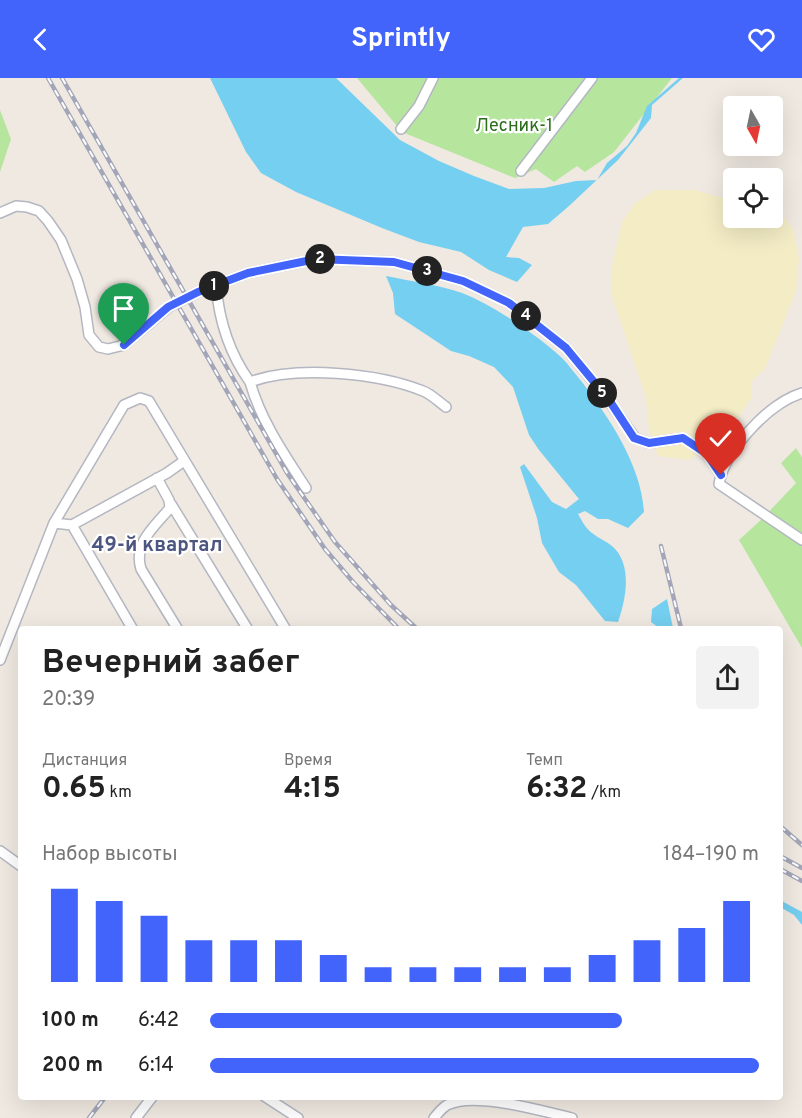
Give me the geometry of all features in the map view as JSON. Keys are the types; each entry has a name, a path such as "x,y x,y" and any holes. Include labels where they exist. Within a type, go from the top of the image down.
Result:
{"street":[{"path":"401,129 419,106 433,78"},
{"path":"521,171 592,78"},
{"path":"0,213 16,206 27,207 39,211 48,221 61,240 77,279 86,307 89,335 99,347 108,349 124,345 168,307 216,285 248,273 316,259 394,262 463,281 509,303 566,348 609,400 634,438 649,443 683,438 707,454 720,480 802,540"},
{"path":"216,285 218,312 229,345 250,382 255,401 273,438 306,488"},
{"path":"250,382 299,373 350,375 385,380 425,392 446,407"},
{"path":"720,480 726,462 769,411 789,397 802,393"},
{"path":"0,660 54,523 124,405 140,398 149,400 284,626"},
{"path":"54,523 72,525 184,461"},
{"path":"157,477 246,626"},
{"path":"171,504 138,550 138,556 141,569 176,626"},
{"path":"72,525 131,626"},
{"path":"0,851 18,864"},
{"path":"136,1118 150,1100"},
{"path":"270,1100 298,1118"},
{"path":"434,1118 441,1109 448,1105 467,1100 501,1102 572,1118"},
{"path":"276,1118 282,1108"}],"green space":[{"name":"Лесник-1","path":"357,78 672,78 614,152 585,172 577,166 554,182 536,169 515,178 402,132"},
{"path":"0,110 11,139 0,172"},
{"path":"796,448 802,457 802,648 739,540 796,483 781,463"}],"sand":[{"path":"655,190 695,190 723,198 723,228 783,228 783,216 793,229 799,258 796,291 765,369 751,382 752,397 737,420 715,445 688,460 658,456 649,430 646,398 612,296 612,267 622,222 634,204"}],"water":[{"path":"210,78 336,78 400,140 439,161 474,176 509,189 544,188 576,181 597,180 548,224 523,227 506,257 519,258 532,265 517,282 489,270 461,252 419,242 382,228 296,192 261,173 246,152"},
{"path":"679,78 683,78 652,105 651,118 618,160 597,179 607,163 627,146 636,133 647,106"},
{"path":"386,276 453,290 474,298 501,313 528,330 562,358 603,411 622,443 637,477 644,512 628,528 608,519 598,519 585,511 578,514 584,525 594,535 619,553 623,562 626,582 618,622 605,621 576,585 559,572 542,543 537,518 520,467 524,464 552,502 566,509 579,499 529,435 513,387 494,367 451,351 395,314 393,293"},
{"path":"667,599 673,626 656,626 651,622 652,609"},
{"path":"783,902 802,912 802,925 794,915 783,909"}],"railway":[{"path":"48,78 277,479 325,549 396,626"},
{"path":"62,78 287,473 335,542 391,605 414,626"},
{"path":"661,546 681,626"},
{"path":"783,829 802,845"},
{"path":"783,858 802,868"},
{"path":"783,871 802,881"},
{"path":"89,1118 103,1100"}],"district":[{"name":"49-й квартал","path":"157,546"}],"route":[{"path":"124,345 168,307 198,292 248,273 316,259 394,262 463,281 509,303 566,348 609,400 634,438 649,443 683,438 707,454 721,475"}]}
